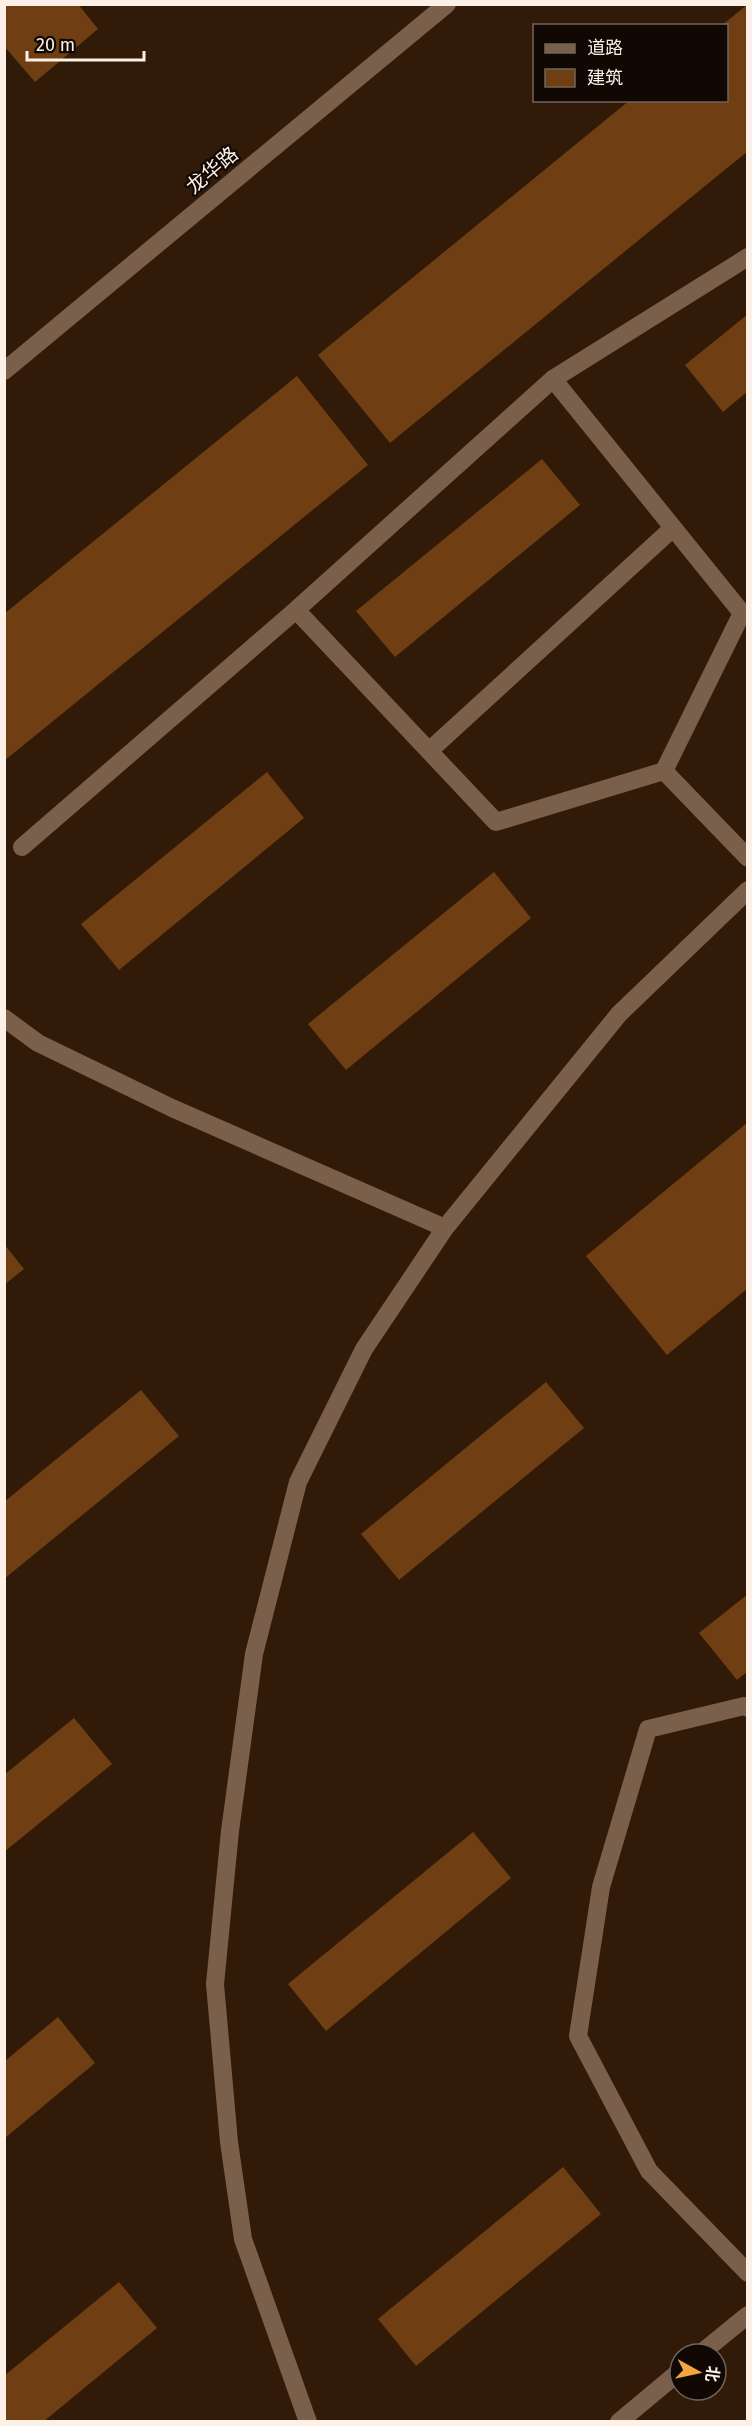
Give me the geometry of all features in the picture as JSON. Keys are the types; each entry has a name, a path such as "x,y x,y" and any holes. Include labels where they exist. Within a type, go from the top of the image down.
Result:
{"street":[{"name":"龙华路","path":"4,371 447,4"},
{"path":"22,847 296,610 553,379 747,257"},
{"path":"296,610 496,822 664,771 742,613 553,379"},
{"path":"429,751 673,528"},
{"path":"664,771 747,858"},
{"path":"308,2421 243,2239 229,2142 215,1984 230,1831 254,1654 298,1482 364,1349 445,1228 619,1014 747,890"},
{"path":"4,1018 38,1042 172,1108 445,1228"},
{"path":"747,1708 744,1706 648,1730 601,1887 578,2036 650,2171 747,2273"},
{"path":"714,2342 747,2315"},
{"path":"619,2421 668,2381"}],"building":[{"path":"4,4 78,4 98,29 35,82 4,46"},
{"path":"748,4 748,151 390,443 318,355 628,102 728,102 728,24 723,24"},
{"path":"748,314 748,391 723,412 685,365"},
{"path":"297,376 368,465 4,761 4,614"},
{"path":"542,459 580,505 395,657 356,611"},
{"path":"267,772 304,818 119,970 81,924"},
{"path":"494,872 531,918 346,1070 308,1024"},
{"path":"748,1122 748,1288 667,1355 586,1256"},
{"path":"4,1244 24,1269 4,1285"},
{"path":"546,1382 584,1428 399,1580 361,1534"},
{"path":"141,1390 179,1436 4,1579 4,1502"},
{"path":"748,1594 748,1671 737,1680 699,1633"},
{"path":"74,1718 112,1764 4,1852 4,1775"},
{"path":"473,1832 511,1878 326,2031 288,1984"},
{"path":"58,2017 95,2063 5,2138 5,2061"},
{"path":"563,2167 601,2214 416,2366 378,2319"},
{"path":"119,2282 157,2328 43,2422 4,2422 4,2376"}]}
